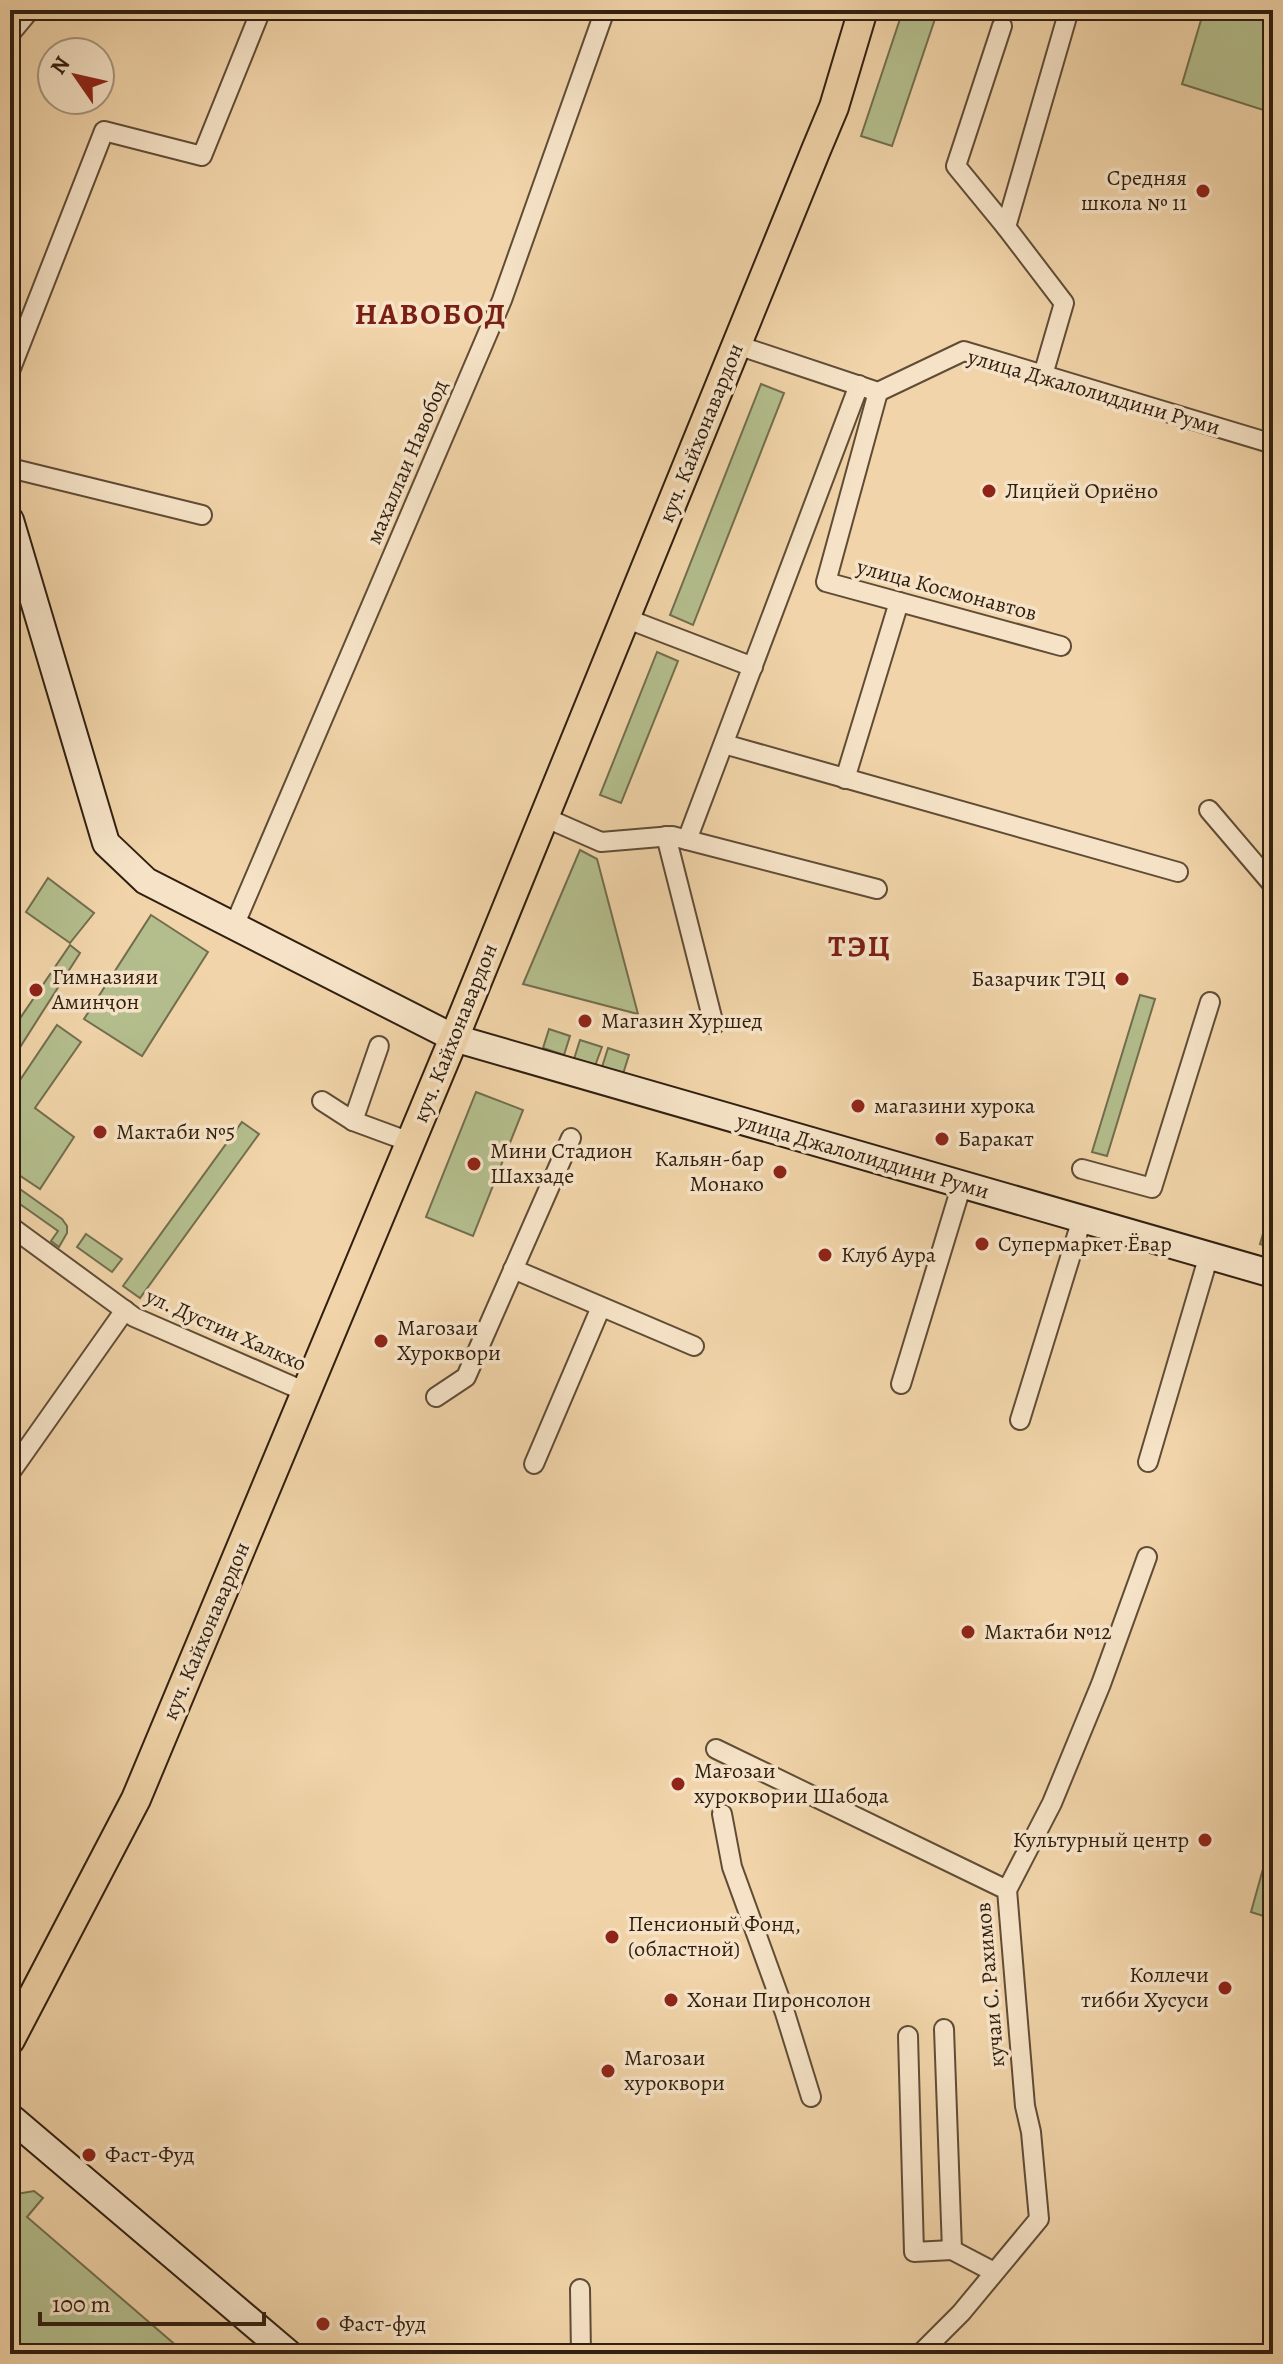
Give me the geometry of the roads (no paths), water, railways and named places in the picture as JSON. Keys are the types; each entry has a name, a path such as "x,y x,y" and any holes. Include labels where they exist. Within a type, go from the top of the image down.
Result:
{"main road":[{"name":"куч. Кайхонавардон","path":"10,2040 136,1799 454,1038 834,107 863,10"}],"street":[{"path":"10,34 30,10"},
{"path":"10,371 104,131 202,156 261,10"},
{"name":"махаллаи Навобод","path":"234,926 502,300 605,10"},
{"path":"1006,227 1069,10"},
{"path":"1002,26 956,166 1064,303 1043,375"},
{"path":"737,345 878,392"},
{"name":"улица Джалолиддини Руми","path":"878,392 964,351 1273,444"},
{"path":"687,840 859,385"},
{"name":"улица Космонавтов","path":"878,392 826,582 1061,646"},
{"path":"10,468 202,515"},
{"name":"улица Джалолиддини Руми","path":"10,520 106,843 146,881 454,1038 1273,1274"},
{"path":"845,779 899,602"},
{"path":"625,618 753,667"},
{"path":"724,744 1178,872"},
{"path":"1209,810 1273,885"},
{"path":"544,817 601,842 666,836 877,889"},
{"path":"666,836 714,1025"},
{"path":"1082,1169 1152,1188 1210,1002"},
{"path":"353,1121 379,1046"},
{"path":"322,1101 353,1121 410,1142"},
{"path":"436,1397 466,1377 571,1138"},
{"path":"901,1384 962,1184"},
{"path":"1020,1420 1082,1219"},
{"name":"ул. Дустии Халкхо","path":"10,1226 134,1317 306,1392"},
{"path":"1148,1462 1209,1255"},
{"path":"513,1269 694,1346"},
{"path":"534,1464 601,1307"},
{"path":"10,1473 125,1310"},
{"path":"1007,1890 1052,1803 1101,1684 1147,1557"},
{"name":"кучаи С. Рахимов","path":"716,1749 1007,1890 1025,2106 1031,2132 1039,2219 961,2313 920,2354"},
{"path":"722,1814 732,1867 785,2013 811,2097"},
{"path":"944,2029 952,2250"},
{"path":"908,2036 914,2252 952,2250 994,2272"},
{"path":"10,2117 289,2354"},
{"path":"580,2289 581,2354"}],"place":[{"name":"Средняя школа № 11","path":"1203,191"},
{"name":"Лицйей Ориёно","path":"989,491"},
{"name":"Базарчик ТЭЦ","path":"1122,979"},
{"name":"Гимназияи Аминҷон","path":"36,990"},
{"name":"Магазин Хуршед","path":"585,1021"},
{"name":"магазини хурока","path":"858,1106"},
{"name":"Мактаби №5","path":"100,1132"},
{"name":"Баракат","path":"942,1139"},
{"name":"Мини Стадион Шахзаде","path":"474,1164"},
{"name":"Кальян-бар Монако","path":"780,1172"},
{"name":"Супермаркет Ёвар","path":"982,1244"},
{"name":"Клуб Аура","path":"825,1255"},
{"name":"Магозаи Хуроквори","path":"381,1341"},
{"name":"Мактаби №12","path":"968,1632"},
{"name":"Мағозаи хуроквории Шабода","path":"678,1784"},
{"name":"Культурный центр","path":"1205,1840"},
{"name":"Пенсионый Фонд, (областной)","path":"612,1937"},
{"name":"Коллечи тибби Хусуси","path":"1225,1988"},
{"name":"Хонаи Пиронсолон","path":"671,2000"},
{"name":"Магозаи хуроквори","path":"608,2071"},
{"name":"Фаст-Фуд","path":"89,2155"},
{"name":"Фаст-фуд","path":"323,2324"}],"district":[{"name":"НАВОБОД","path":"431,314"},
{"name":"ТЭЦ","path":"860,946"}]}
